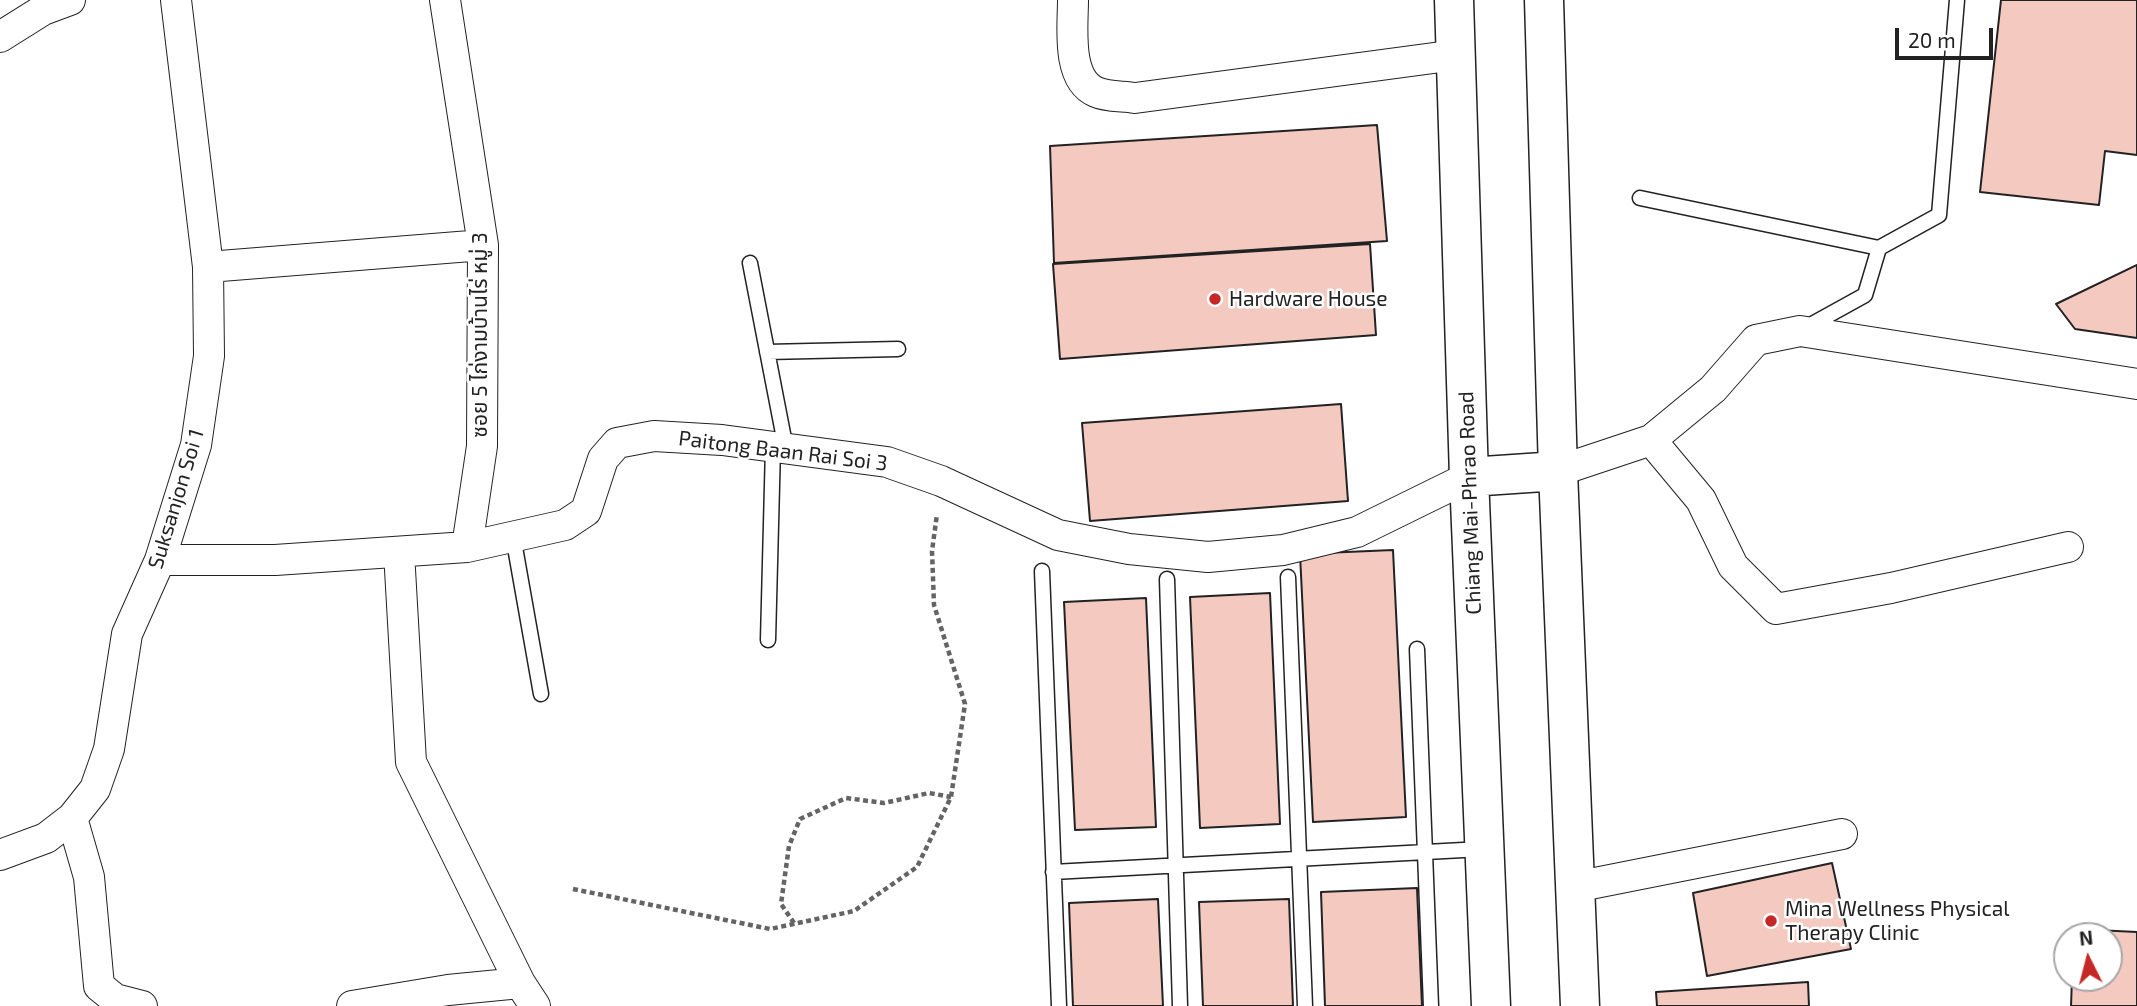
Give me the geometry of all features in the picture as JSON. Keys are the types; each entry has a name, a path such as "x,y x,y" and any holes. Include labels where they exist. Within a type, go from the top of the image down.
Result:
{"main road":[{"name":"Chiang Mai-Phrao Road","path":"1454,0 1469,477 1491,1006"},
{"path":"1544,0 1558,471 1580,1006"},
{"path":"1469,477 1558,471"}],"street":[{"path":"0,37 43,10 70,0"},
{"name":"Suksanjon Soi 1","path":"0,855 46,838 72,818 95,789 110,749 127,634 160,560 196,446 209,356 208,267 177,0"},
{"name":"ซอย 5 ไก่งามบ้านไร่ หมู่ 3","path":"445,0 483,245 482,446 467,547"},
{"path":"1073,0 1073,48 1079,76 1095,92 1135,98 1456,55"},
{"path":"208,267 483,245"},
{"path":"1558,471 1651,440 1713,389 1756,340 1800,331 2137,384"},
{"name":"Paitong Baan Rai Soi 3","path":"160,560 275,560 467,547 565,525 586,511 603,459 617,443 654,436 722,440 887,462 941,481 1058,535 1129,550 1208,557 1283,550 1357,532 1469,477"},
{"path":"1651,440 1701,500 1733,566 1776,609 1891,588 2068,547"},
{"path":"399,552 411,762 527,995"},
{"path":"72,818 89,877 98,996 142,1006"},
{"path":"1575,887 1842,834"},
{"path":"352,1006 448,990 527,995"}],"lane":[{"path":"1640,198 1879,248 1939,215 1957,0"},
{"path":"1800,331 1865,295 1879,248"},
{"path":"750,262 767,352 779,448 768,640"},
{"path":"767,352 898,349"},
{"path":"513,536 541,694"},
{"path":"1042,571 1059,1006"},
{"path":"1288,577 1305,1006"},
{"path":"1167,579 1180,1006"},
{"path":"1417,649 1431,1006"},
{"path":"1053,872 1485,849"}],"path":[{"path":"573,890 771,929 854,911 917,867 951,797 965,705 934,605 932,551 941,481"},
{"path":"794,923 781,904 789,846 800,819 846,798 884,803 929,793 951,797"}],"building":[{"path":"2001,0 2137,0 2137,155 2105,151 2099,205 1980,192"},
{"path":"1377,125 1387,241 1054,263 1050,146"},
{"name":"Hardware House","path":"1370,244 1376,335 1060,359 1053,264"},
{"path":"2137,265 2137,338 2075,329 2056,304"},
{"path":"1341,404 1348,501 1090,521 1082,423"},
{"path":"1393,550 1406,817 1313,822 1300,554"},
{"path":"1270,593 1280,824 1200,828 1190,597"},
{"path":"1146,598 1156,827 1075,830 1064,602"},
{"name":"Mina Wellness Physical Therapy Clinic","path":"1832,863 1851,949 1707,976 1693,893"},
{"path":"1417,888 1422,1006 1325,1006 1321,892"},
{"path":"1158,899 1163,1006 1073,1006 1069,903"},
{"path":"1289,899 1293,1006 1203,1006 1199,902"},
{"path":"2123,931 2137,932 2137,1006 2071,1006 2072,992 2123,992"},
{"path":"1808,982 1809,1006 1657,1006 1656,992"}],"place":[{"name":"Hardware House","path":"1215,299"},
{"name":"Mina Wellness Physical Therapy Clinic","path":"1771,921"}]}
